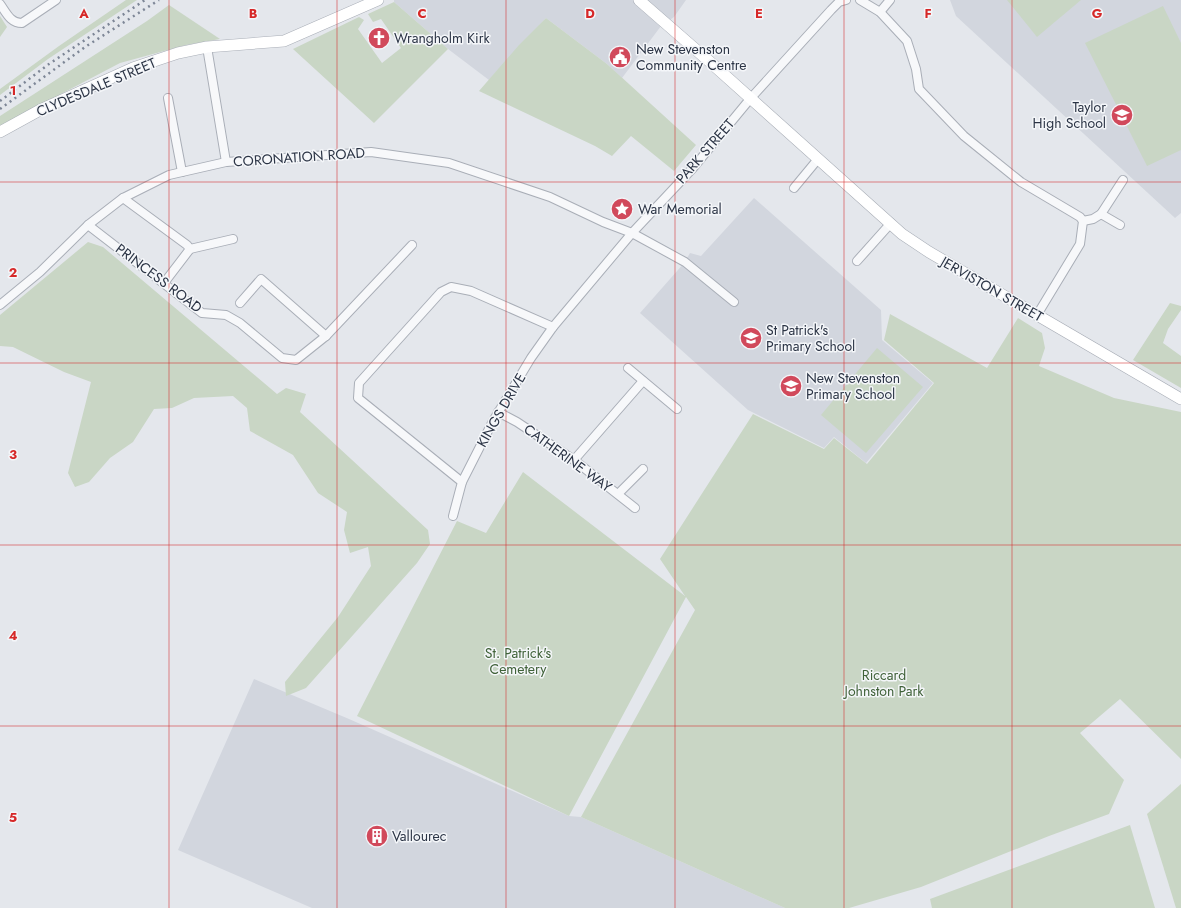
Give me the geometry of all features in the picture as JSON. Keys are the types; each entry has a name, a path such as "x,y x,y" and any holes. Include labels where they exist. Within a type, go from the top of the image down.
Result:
{"main road":[{"name":"CLYDESDALE STREET","path":"0,132 40,110 133,68 178,53 207,47 284,41 378,0"},
{"name":"JERVISTON STREET","path":"639,0 902,234 929,252 1181,399"}],"street":[{"path":"0,4 11,20 17,23 22,23 56,0"},
{"name":"PARK STREET","path":"566,312 632,233 693,168 750,99 831,10 839,2 846,0"},
{"path":"860,0 880,12 907,41 916,69 919,89 964,136 1021,182 1080,217 1082,221 1080,244 1037,315"},
{"path":"880,12 890,0"},
{"path":"207,47 226,162"},
{"path":"168,98 182,172"},
{"name":"CORONATION ROAD","path":"0,305 40,272 88,225 124,198 169,176 226,162 371,152 449,163 550,197 603,222 632,233 685,262 734,302"},
{"path":"794,188 818,159"},
{"path":"1082,221 1093,219 1101,214 1123,180"},
{"path":"124,198 187,244 190,249"},
{"path":"1101,214 1120,225"},
{"path":"857,261 891,223"},
{"name":"PRINCESS ROAD","path":"88,225 202,313 226,315 240,323 282,358 296,360 326,336 412,245"},
{"path":"164,283 190,249 233,239"},
{"path":"240,303 261,279 326,336"},
{"path":"462,482 358,398 359,383 441,292 451,287 471,291 553,327"},
{"name":"KINGS DRIVE","path":"453,516 462,482 498,412 531,358 553,327 566,312"},
{"path":"628,368 677,409"},
{"path":"574,460 643,381"},
{"name":"CATHERINE WAY","path":"498,412 517,422 574,460 635,508"},
{"path":"618,494 643,469"}],"shaded area":[{"path":"394,0 686,0 674,17 661,26 622,78 607,64 546,18 489,80 448,49 394,2"},
{"name":"Taylor High School","path":"950,0 1181,0 1181,213 1175,218 956,16"},
{"path":"754,198 881,310 882,340 933,383 866,463 834,437 824,448 748,410 640,313 685,262 690,253 701,256"},
{"path":"254,679 349,719 569,816 581,817 785,908 312,908 178,850"}],"green space":[{"path":"126,0 137,0 48,59 0,95 0,89"},
{"path":"1007,0 1081,0 1037,37"},
{"path":"394,2 448,49 374,123 293,49 359,17 364,20 358,29 382,63 401,48 381,19 373,22 368,14"},
{"path":"169,5 220,39 186,45 120,63 0,126 0,116 147,21"},
{"path":"1163,6 1181,43 1181,150 1147,166 1085,43"},
{"path":"0,16 7,27 0,37"},
{"path":"546,18 607,64 696,145 674,171 631,136 612,156 595,146 479,91 519,45"},
{"path":"88,242 103,247 277,394 286,388 306,394 300,412 428,530 430,544 417,563 306,688 286,696 285,682 338,617 371,566 368,547 350,553 344,530 347,512 318,493 293,455 250,431 247,408 233,396 194,398 172,408 154,409 133,442 110,458 89,482 75,487 68,473 91,382 64,372 13,347 0,346 0,315"},
{"path":"1170,303 1181,306 1181,310 1168,329 1163,343 1181,356 1181,388 1133,360"},
{"name":"Riccard Johnston Park","path":"890,314 987,368 1018,318 1042,333 1045,348 1039,366 1114,398 1181,412 1181,759 1120,699 1080,733 1124,780 1109,814 1049,836 921,887 849,908 785,908 581,817 695,610 686,597 569,816 357,716 457,521 486,533 523,472 685,596 660,559 753,414 824,449 834,438 867,464 934,383 884,340"},
{"path":"877,348 923,387 866,453 821,415"},
{"path":"1181,784 1181,908 1176,908 1147,814"},
{"path":"1130,825 1155,908 932,908 930,899"}],"railway":[{"path":"0,101 49,64 145,0"},
{"path":"0,109 85,47 159,0"}],"place":[{"name":"Wrangholm Kirk","path":"379,38"},
{"name":"New Stevenston Community Centre","path":"620,57"},
{"name":"Taylor High School","path":"1122,115"},
{"name":"War Memorial","path":"622,209"},
{"name":"St Patrick's Primary School","path":"751,338"},
{"name":"New Stevenston Primary School","path":"791,386"},
{"name":"Vallourec","path":"377,836"}],"park label":[{"name":"St. Patrick's Cemetery","path":"518,662"}]}
